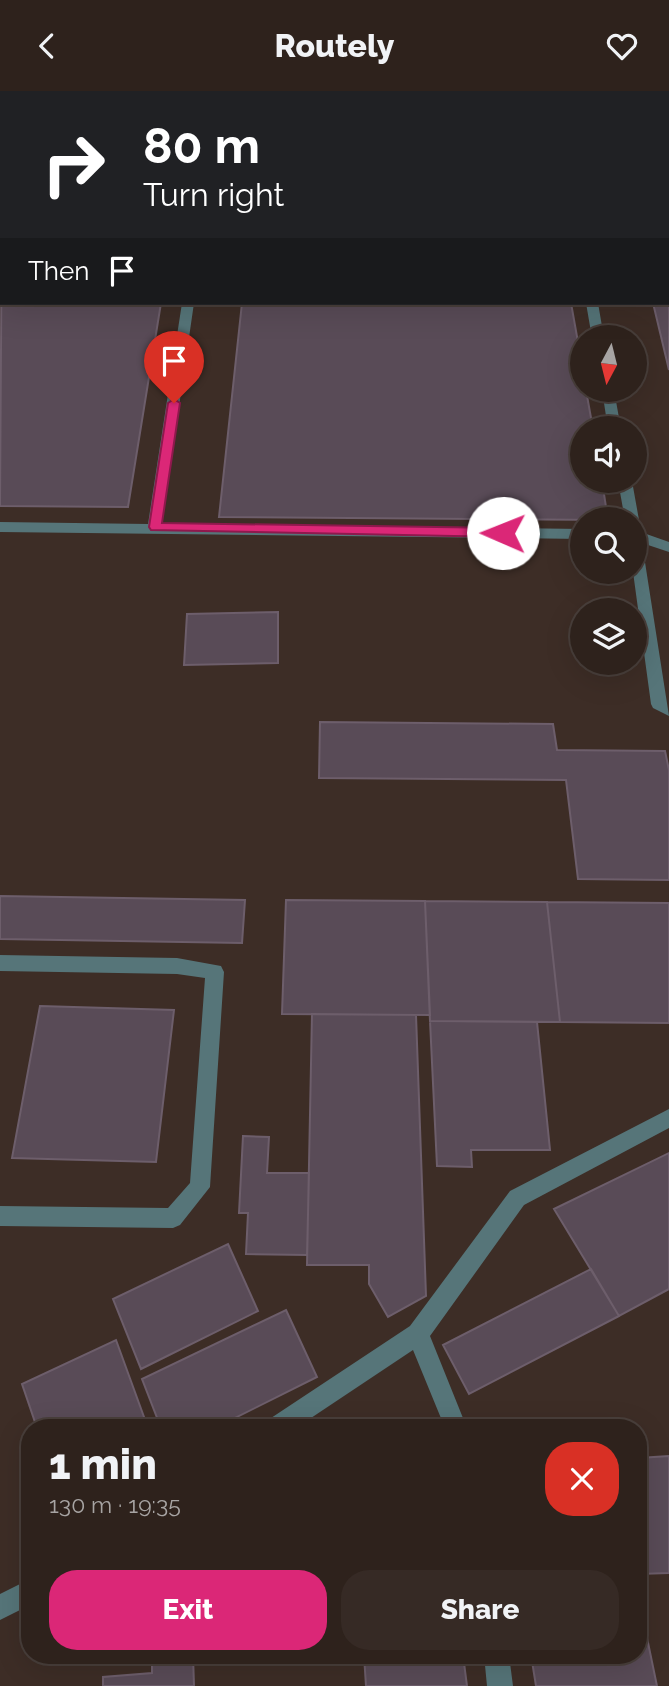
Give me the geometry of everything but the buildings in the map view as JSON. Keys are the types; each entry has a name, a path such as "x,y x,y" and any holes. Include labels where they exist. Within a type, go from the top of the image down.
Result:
{"lane":[{"path":"155,527 188,305"},
{"path":"592,305 596,325"},
{"path":"0,527 570,534"},
{"path":"647,539 669,547"},
{"path":"641,584 659,704 669,710"},
{"path":"0,964 177,966 215,972 200,1187 173,1217 0,1216"},
{"path":"290,1419 418,1335 517,1198 669,1118"},
{"path":"418,1335 452,1419"},
{"path":"0,1608 21,1596"},
{"path":"497,1664 500,1686"}],"route":[{"path":"174,403 155,527 503,533"}]}
